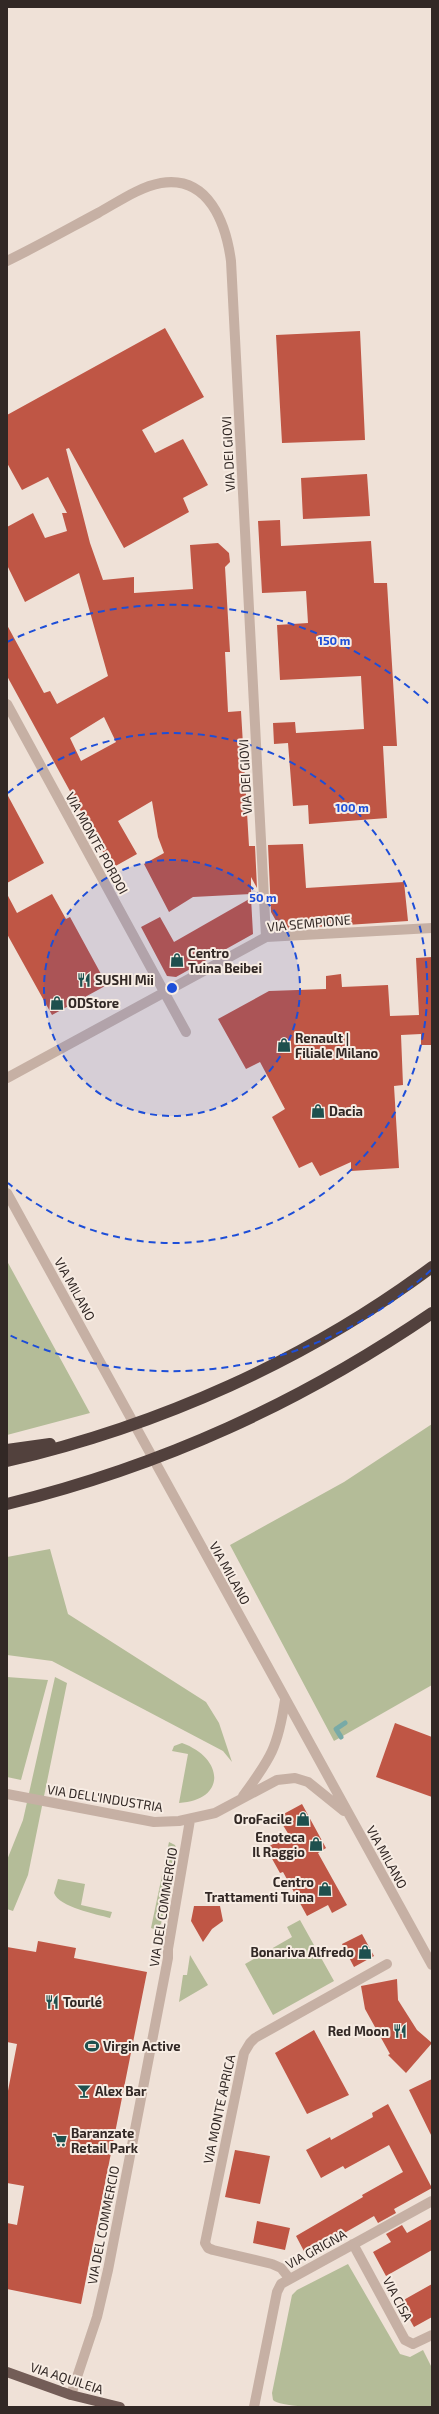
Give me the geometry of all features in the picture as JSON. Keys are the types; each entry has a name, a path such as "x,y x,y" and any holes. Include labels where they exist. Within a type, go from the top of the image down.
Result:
{"highway":[{"path":"7,1461 102,1435 159,1416 225,1387 328,1334 432,1267"},
{"path":"7,1504 122,1472 243,1423 299,1395 352,1365 432,1313"},
{"path":"7,1450 102,1435"}],"main road":[{"name":"VIA AQUILEIA","path":"7,2372 71,2395 108,2406 120,2407"}],"street":[{"name":"VIA DEI GIOVI","path":"7,261 136,193 161,183 180,183 193,188 211,203 222,221 228,238 232,268 266,937"},
{"name":"VIA MONTE PORDOI","path":"7,704 186,1032"},
{"name":"VIA SEMPIONE","path":"7,1078 165,994 266,937 432,928"},
{"name":"VIA MILANO","path":"7,1193 432,1966"},
{"name":"VIA DELL'INDUSTRIA","path":"242,1797 275,1748 281,1731 285,1700"},
{"name":"VIA DELL'INDUSTRIA","path":"7,1794 139,1820 169,1822 190,1820 214,1813 277,1780 295,1778 308,1782 349,1814"},
{"name":"VIA DEL COMMERCIO","path":"71,2395 86,2354 99,2309 168,1958 168,1949 190,1820"},
{"name":"VIA MONTE APRICA","path":"289,2278 277,2266 213,2250 208,2248 205,2243 244,2053 255,2038 387,1964"},
{"name":"VIA GRIGNA","path":"254,2407 277,2292 281,2284 289,2278 432,2200"},
{"name":"VIA CISA","path":"353,2244 405,2340 413,2344 432,2335"}],"green space":[{"path":"7,1261 90,1413 7,1435"},
{"path":"432,1424 432,1685 334,1741 230,1545 344,1482"},
{"path":"50,1549 68,1614 206,1702 219,1723 232,1762 223,1751 52,1661 7,1655 7,1557"},
{"path":"7,1677 48,1680 21,1780 7,1777"},
{"path":"55,1677 67,1683 28,1875 13,1911 7,1909 7,1860 23,1820"},
{"path":"182,1743 196,1750 206,1758 212,1768 214,1778 212,1787 206,1794 195,1800 179,1803 188,1754 172,1751 174,1746"},
{"path":"169,1842 175,1845 177,1851 161,1924 154,1929 151,1928"},
{"path":"58,1879 85,1884 81,1905 112,1912 110,1918 70,1906 57,1898 54,1893"},
{"path":"300,1920 334,1981 273,2015 245,1964 292,1937 287,1927"},
{"path":"190,1955 208,1985 179,2002 183,1975 187,1975"},
{"path":"348,2264 400,2354 410,2357 423,2350 432,2368 432,2407 322,2407 282,2404 273,2400 272,2393 292,2295 297,2290"}],"building":[{"path":"165,328 204,397 142,430 155,453 183,439 208,485 183,498 189,512 124,548 69,448 66,449 90,543 103,580 134,577 134,593 193,589 190,545 218,543 229,553 230,562 225,567 230,652 225,652 228,712 241,711 249,846 255,846 257,888 251,877 251,894 193,897 169,912 144,864 164,853 158,837 152,801 118,821 137,854 112,868 7,676 7,625 44,693 50,691 57,704 108,676 79,573 25,602 7,565 7,527 33,513 45,538 67,531 62,513 67,513 48,477 22,490 7,463 7,415","holes":["104,717 116,742 81,761 70,738"]},
{"path":"360,331 365,440 282,443 276,335"},
{"path":"367,474 370,516 303,519 301,478"},
{"path":"280,520 281,546 371,541 374,583 387,583 397,746 383,746 387,818 309,824 308,805 293,806 288,743 274,744 273,723 295,722 296,733 364,729 361,676 280,680 277,625 308,623 306,591 262,593 258,521"},
{"path":"7,794 44,863 7,883"},
{"path":"303,844 306,888 404,882 408,921 285,929 279,926 271,912 268,845"},
{"path":"7,894 17,913 52,894 66,919 70,917 107,985 52,1015 7,934"},
{"path":"251,898 253,934 176,977 167,976 141,927 160,917 174,942"},
{"path":"432,957 432,1045 421,1045 421,1034 401,1035 403,1085 394,1086 399,1168 351,1171 351,1162 320,1176 312,1162 299,1168 272,1117 285,1109 260,1062 246,1069 218,1019 269,991 326,989 326,976 341,974 342,987 388,985 390,1016 419,1015 416,958"},
{"path":"395,1723 432,1737 432,1797 376,1777"},
{"path":"302,1804 326,1848 318,1853 347,1905 332,1913 328,1905 307,1916 283,1872 280,1873 266,1848 289,1835 278,1817"},
{"path":"194,1906 220,1906 223,1921 212,1929 203,1942 191,1921"},
{"path":"362,1934 374,1956 354,1967 342,1944"},
{"name":"Baranzate Retail Park","path":"38,1941 76,1948 74,1958 147,1972 81,2304 7,2289 7,2223 17,2225 24,2186 7,2183 7,2096 17,2044 7,2042 7,1947 36,1952"},
{"path":"397,1979 398,2000 417,2030 432,2043 406,2073 388,2055 390,2054 365,2009 361,1986"},
{"path":"314,2030 349,2095 307,2114 275,2053"},
{"path":"432,2079 432,2137 409,2090"},
{"path":"388,2104 432,2188 394,2209 396,2213 378,2223 374,2216 306,2255 296,2236 363,2197 362,2195 403,2172 389,2145 345,2169 343,2166 321,2178 306,2150 330,2137 331,2140 373,2117 372,2113"},
{"path":"235,2150 270,2156 260,2204 225,2197"},
{"path":"432,2219 432,2250 386,2276 373,2252 391,2242 386,2234 402,2225 407,2233"},
{"path":"257,2221 290,2228 285,2250 253,2243"},
{"path":"432,2284 432,2317 414,2327 400,2302"}],"waterway":[{"path":"341,1737 336,1729 345,1723"}],"place":[{"name":"Centro Tuina Beibei","path":"177,960"},
{"name":"SUSHI Mii","path":"84,980"},
{"name":"ODStore","path":"57,1003"},
{"name":"Renault | Filiale Milano","path":"284,1045"},
{"name":"Dacia","path":"318,1111"},
{"name":"OroFacile","path":"303,1819"},
{"name":"Enoteca Il Raggio","path":"316,1844"},
{"name":"Centro Trattamenti Tuina","path":"325,1889"},
{"name":"Bonariva Alfredo","path":"365,1952"},
{"name":"Tourlé","path":"52,2002"},
{"name":"Red Moon","path":"400,2031"},
{"name":"Virgin Active","path":"92,2046"},
{"name":"Alex Bar","path":"84,2091"},
{"name":"Baranzate Retail Park","path":"60,2140"}]}
